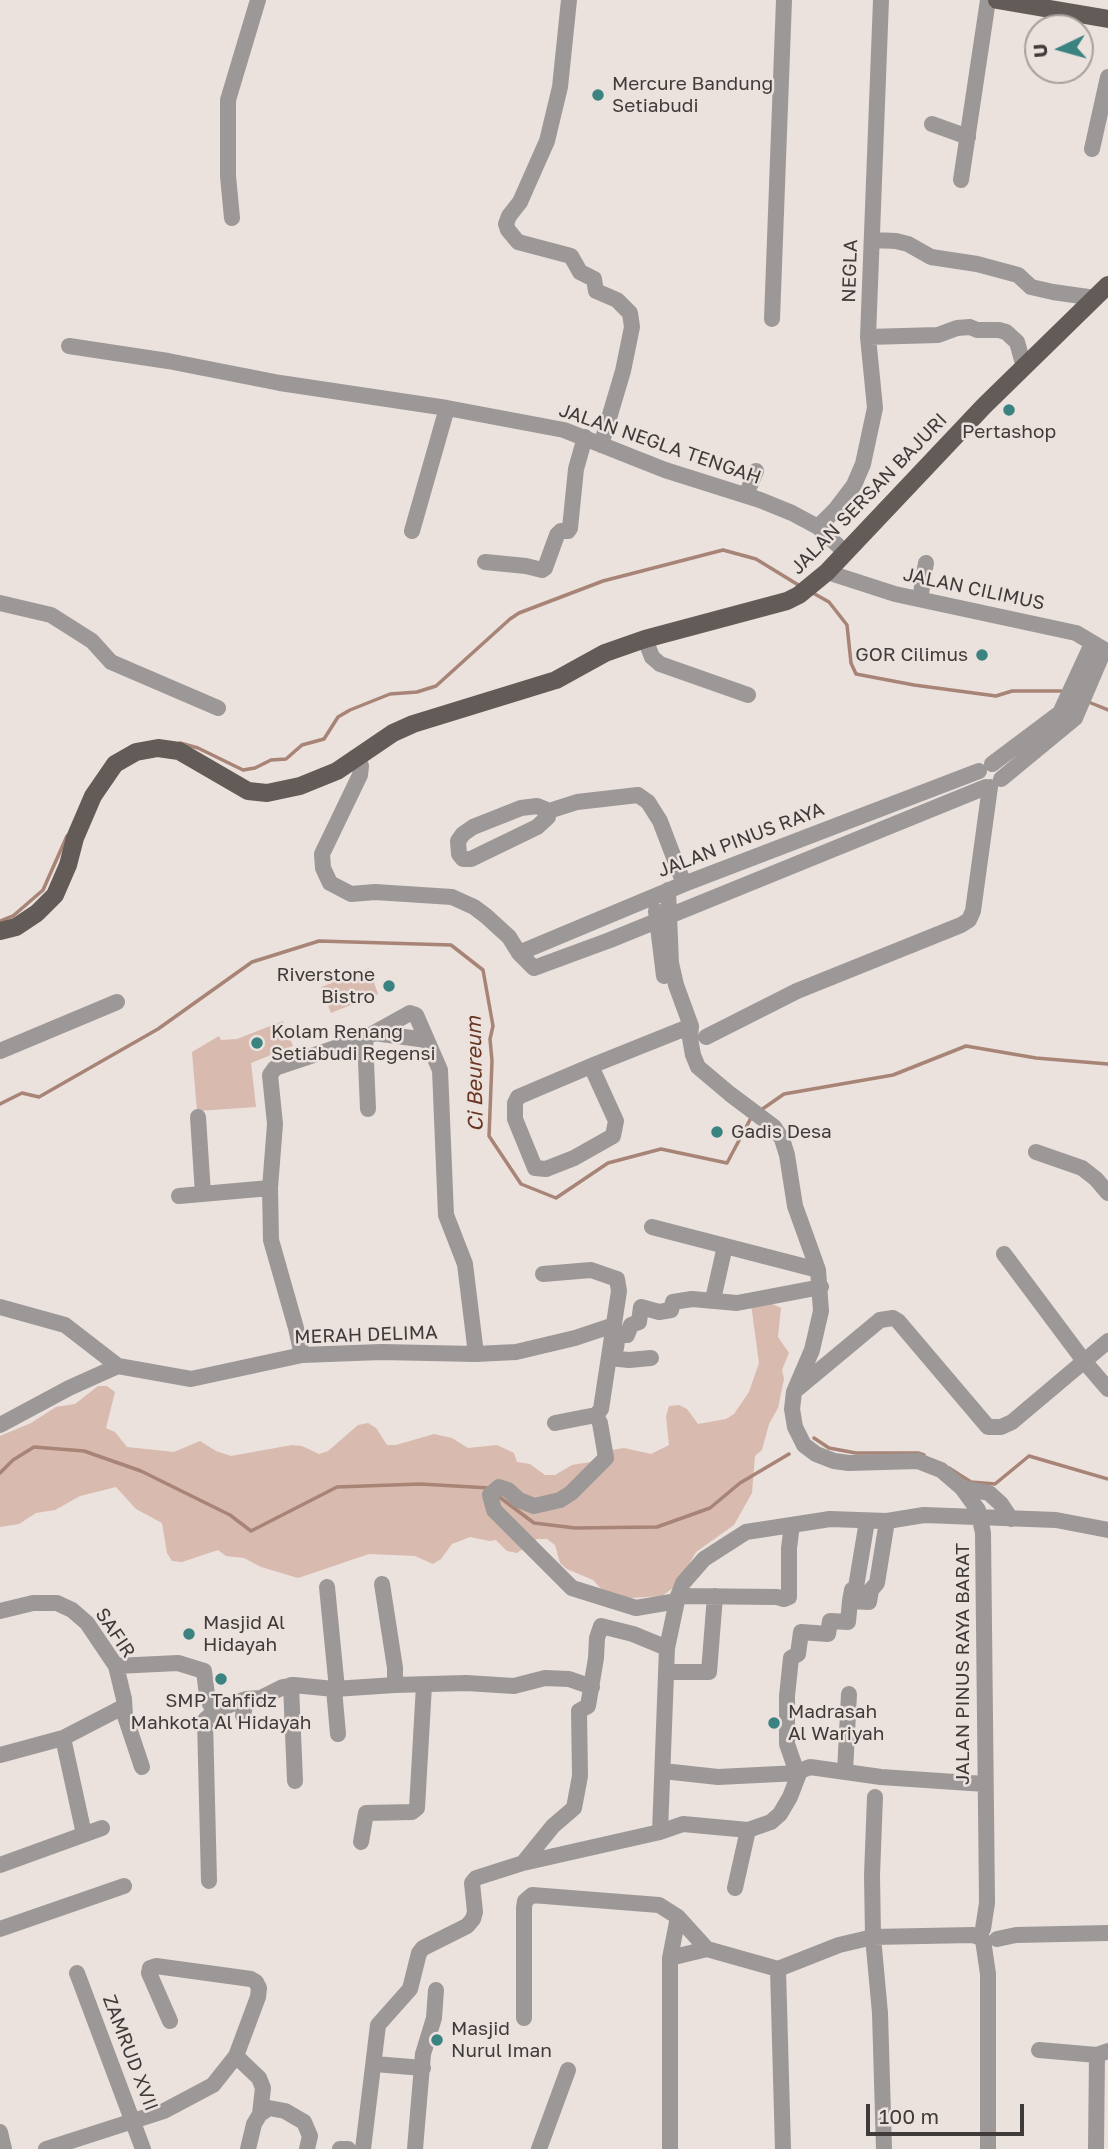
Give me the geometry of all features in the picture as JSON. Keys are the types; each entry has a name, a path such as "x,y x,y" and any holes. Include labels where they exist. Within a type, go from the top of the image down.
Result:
{"main road":[{"path":"997,0 1108,19"},
{"name":"JALAN SERSAN BAJURI","path":"0,931 16,927 37,913 55,895 93,796 115,764 136,752 158,748 179,751 248,791 267,793 300,786 337,771 403,728 434,716 547,683 605,653 645,639 787,601 806,590 846,553 975,415 1102,291"}],"street":[{"path":"232,218 228,176 228,100 258,0"},
{"path":"569,0 559,87 547,141 520,202 506,224 519,242 571,256 580,272 594,279 596,291 617,300 630,313 632,327 623,371 601,445"},
{"path":"772,319 784,0"},
{"name":"NEGLA","path":"818,527 854,485 863,464 875,408 868,337 881,0"},
{"path":"961,180 988,0"},
{"path":"1092,149 1108,77"},
{"path":"932,124 968,137"},
{"path":"873,240 896,241 908,244 932,257 977,264 1018,275 1031,286 1053,292 1102,291"},
{"path":"868,337 939,335 957,328 970,327 977,330 999,330 1006,332 1017,342 1022,360 1028,363"},
{"name":"JALAN NEGLA TENGAH","path":"69,346 168,361 280,383 447,408 564,430 665,470 746,495 792,513 818,527 846,553"},
{"path":"412,531 447,408"},
{"path":"485,562 526,565 542,570 545,568 557,535 570,528 576,469 585,437"},
{"path":"746,495 756,471"},
{"path":"920,599 926,563"},
{"name":"JALAN CILIMUS","path":"827,572 920,599 1076,633 1108,652"},
{"path":"0,603 51,615 92,641 111,663 218,708"},
{"path":"645,639 652,657 660,664 748,695"},
{"name":"JALAN PINUS RAYA","path":"1090,648 1102,655 1075,718 993,784 538,968 524,959 690,881 986,767 1060,713 1090,648"},
{"path":"358,759 361,766 360,775 322,854 323,868 330,883 351,894 375,892 452,897 486,916 509,937 524,959"},
{"path":"591,1066 616,1121 613,1136 574,1158 546,1169 535,1168 515,1119 514,1103 518,1097 591,1066 692,1033 968,920 973,911 993,784 1000,769 986,767"},
{"path":"549,811 548,817 537,827 471,859 463,859 459,854 458,841 463,834 473,827 521,808 537,806 549,811 577,802 642,796 660,821 690,881 706,900"},
{"path":"869,813 878,831"},
{"path":"820,832 828,851"},
{"name":"JALAN PINUS RAYA BARAT","path":"662,893 671,963 692,1033 693,1055 698,1067 774,1126 787,1155 795,1206 818,1270 821,1311 817,1336 794,1392 792,1409 795,1427 804,1445 816,1454 849,1463 918,1461 941,1469 962,1489 978,1510 984,1533 988,2149"},
{"path":"0,1051 117,1002"},
{"path":"302,1355 271,1240 270,1188 275,1124 270,1084 272,1071 370,1035 412,1013 416,1015 440,1070 446,1215 465,1264 476,1354"},
{"path":"370,1035 427,1040"},
{"path":"368,1109 370,1035"},
{"path":"198,1117 203,1194"},
{"path":"1036,1152 1082,1168 1108,1193"},
{"path":"179,1196 270,1188"},
{"path":"652,1227 818,1270"},
{"path":"714,1296 726,1246"},
{"path":"1004,1254 1108,1389"},
{"path":"542,1274 591,1270 617,1279 619,1291 611,1358"},
{"path":"555,1423 596,1415 601,1409 618,1334 627,1335 631,1325 639,1322 641,1307 659,1312 671,1310 673,1302 692,1299 737,1303 821,1287"},
{"path":"0,1307 65,1325 118,1366 69,1388 0,1425"},
{"path":"794,1392 880,1320 886,1318 898,1321 991,1428 1006,1426 1108,1341"},
{"name":"MERAH DELIMA","path":"118,1366 191,1379 302,1355 381,1352 476,1354 537,1349 614,1325"},
{"path":"611,1358 651,1358"},
{"path":"596,1415 606,1458 571,1493 560,1500 534,1506 519,1500 508,1490 494,1491 495,1510 572,1588 636,1608 678,1599 715,1596 784,1599 789,1597 792,1525"},
{"path":"962,1489 989,1493 1011,1518"},
{"path":"660,1832 667,1648 683,1583 704,1559 717,1549 746,1532 830,1519 887,1521 924,1515 1011,1518 1056,1520 1108,1530"},
{"path":"799,1772 787,1744 787,1696 791,1658 798,1654 801,1632 826,1635 830,1621 848,1622 852,1590 856,1588 858,1581 867,1521"},
{"path":"850,1601 869,1602 871,1590 877,1583 887,1521"},
{"path":"382,1584 396,1685"},
{"path":"327,1587 338,1734"},
{"path":"667,1672 709,1672 715,1596"},
{"name":"SAFIR","path":"0,1611 33,1603 57,1603 72,1610 87,1623 116,1666 124,1699 123,1707 142,1767"},
{"path":"523,1863 553,1826 574,1808 580,1776 579,1711 588,1706 601,1626 633,1634 667,1648"},
{"path":"116,1666 178,1663 204,1671 207,1695 216,1710"},
{"path":"209,1881 205,1720 216,1710 246,1699 261,1698 291,1685 336,1689 466,1683 514,1686 545,1678 569,1679 592,1686"},
{"path":"291,1685 295,1781"},
{"path":"361,1843 366,1813 412,1812 417,1808 424,1685"},
{"path":"845,1772 849,1694"},
{"path":"243,1716 246,1699"},
{"path":"0,1755 63,1738 123,1707"},
{"path":"63,1738 84,1834"},
{"path":"663,1771 726,1777 799,1772 810,1767 881,1777 985,1784"},
{"path":"363,2149 378,2025 410,1989 419,1953 423,1948 467,1926 473,1919 475,1912 472,1883 476,1878 523,1863 660,1832 683,1824 748,1830 771,1822 780,1814 790,1797 799,1772"},
{"path":"875,1797 873,1937 880,2013 884,2149"},
{"path":"0,1865 102,1828"},
{"path":"735,1888 748,1830"},
{"path":"0,1928 124,1886"},
{"path":"524,2018 524,1908 525,1900 532,1895 659,1905 678,1917 707,1949"},
{"path":"670,2149 670,1958 678,1917"},
{"path":"670,1958 707,1949 778,1969 839,1945 873,1937 1108,1933"},
{"path":"46,2149 164,2111 213,2085 236,2056 259,1988 256,1982 169,1968 150,1968 149,1973 170,2021"},
{"path":"778,1969 783,2149"},
{"name":"ZAMRUD XVII","path":"77,1973 143,2149"},
{"path":"415,2149 423,2054 435,2011 436,1990"},
{"path":"1039,2050 1102,2053 1096,2149"},
{"path":"236,2056 259,2078 263,2088 260,2114 254,2124 248,2149"},
{"path":"375,2064 423,2068"},
{"path":"539,2149 568,2070"},
{"path":"260,2114 269,2108 285,2111 304,2122 310,2136 307,2149"},
{"path":"0,2132 4,2149"},
{"path":"340,2149 348,2149"}],"shaded area":[{"path":"369,968 378,994 331,1013 321,987"},
{"path":"283,1021 293,1046 251,1063 256,1107 197,1111 192,1052 219,1036 221,1040 237,1039"},
{"path":"758,1297 781,1308 778,1337 789,1353 782,1370 784,1379 778,1408 769,1424 762,1450 755,1456 752,1493 734,1525 696,1552 677,1585 662,1596 614,1599 593,1580 567,1569 560,1563 555,1545 547,1539 537,1539 517,1553 507,1551 496,1540 470,1537 452,1544 441,1559 433,1564 415,1556 369,1554 298,1578 261,1567 244,1558 226,1556 218,1550 182,1562 172,1561 167,1553 162,1523 136,1509 116,1487 80,1496 55,1510 36,1513 19,1524 0,1527 0,1436 31,1423 56,1407 75,1404 98,1386 107,1386 115,1392 106,1428 115,1432 127,1447 174,1452 200,1441 231,1456 292,1445 302,1446 319,1454 328,1451 358,1425 368,1423 376,1428 387,1445 434,1434 452,1438 468,1448 497,1445 514,1453 517,1462 530,1464 545,1475 555,1475 572,1465 590,1462 606,1451 624,1448 651,1454 669,1445 666,1416 669,1406 679,1405 687,1409 698,1424 726,1419 734,1414 749,1392 759,1363 751,1304"}],"waterway":[{"path":"180,743 198,748 243,770 255,768 271,760 286,759 302,745 324,739 338,717 350,710 390,694 417,692 436,686 519,613 603,581 723,550 756,559 800,586"},
{"path":"813,593 829,602 847,625 851,663 856,674 996,696 1012,691 1061,691"},
{"path":"1091,703 1108,710"},
{"path":"0,921 13,916 43,890 67,836"},
{"name":"Ci Beureum","path":"0,1104 22,1093 39,1097 158,1029 252,962 319,941 451,945 483,970 493,1026 490,1039 492,1061 489,1136 521,1184 556,1198 608,1163 661,1149 727,1163 752,1116"},
{"name":"Ci Beureum","path":"761,1110 784,1094 893,1075 966,1046 1036,1058 1108,1064"},
{"name":"Ci Beureum","path":"814,1438 829,1448 856,1453 924,1455"},
{"path":"0,1473 13,1460 34,1447 84,1451 141,1471 230,1515 251,1531 337,1487 420,1484 490,1488"},
{"path":"498,1496 534,1523 575,1528 657,1527 710,1508 740,1483 789,1454"},
{"name":"Ci Beureum","path":"949,1468 971,1482 995,1484 1029,1456 1108,1479"}],"place":[{"name":"Mercure Bandung Setiabudi","path":"598,95"},
{"name":"Pertashop","path":"1009,410"},
{"name":"GOR Cilimus","path":"982,655"},
{"name":"Riverstone Bistro","path":"389,986"},
{"name":"Kolam Renang Setiabudi Regensi","path":"257,1043"},
{"name":"Gadis Desa","path":"717,1132"},
{"name":"Masjid Al Hidayah","path":"189,1634"},
{"name":"SMP Tahfidz Mahkota Al Hidayah","path":"221,1679"},
{"name":"Madrasah Al Wariyah","path":"774,1723"},
{"name":"Masjid Nurul Iman","path":"437,2040"}]}
